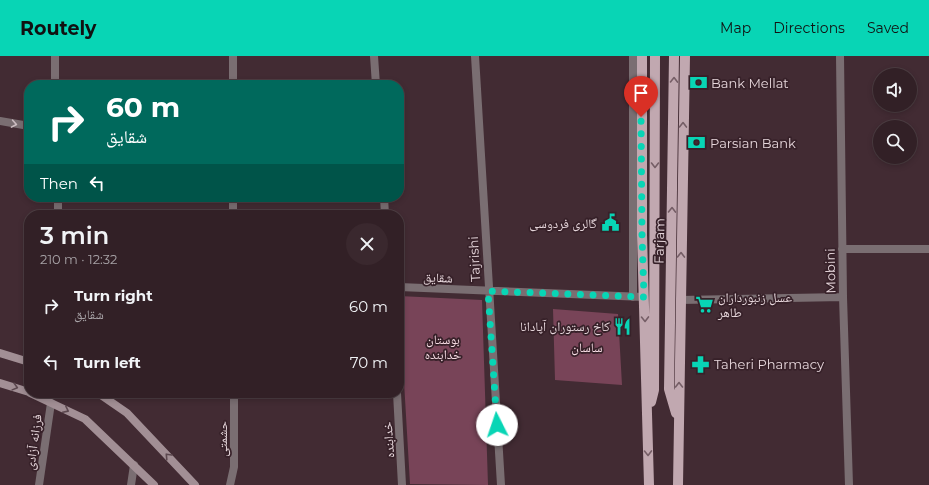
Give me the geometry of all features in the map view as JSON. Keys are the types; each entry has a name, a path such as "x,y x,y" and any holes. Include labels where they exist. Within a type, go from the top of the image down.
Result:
{"main road":[{"path":"642,56 642,235 649,485"},
{"name":"Farjam","path":"648,422 654,390 656,56"},
{"name":"Farjam","path":"674,56 670,389 679,424"},
{"path":"678,485 685,56"},
{"path":"0,353 24,360"},
{"path":"0,383 24,391"},
{"path":"40,398 85,420 154,485"},
{"path":"105,398 127,413 195,485"}],"street":[{"path":"55,56 56,80"},
{"path":"232,56 232,80"},
{"path":"374,56 376,80"},
{"name":"Tajrishi","path":"475,56 488,291 501,485"},
{"path":"633,56 633,297"},
{"name":"Mobini","path":"840,56 843,297 849,485"},
{"path":"0,121 24,125"},
{"path":"842,249 929,249"},
{"name":"شقایق","path":"404,287 644,297"},
{"path":"680,300 843,297"},
{"name":"حشمتی","path":"230,485 234,466 234,398"},
{"name":"خدابنده","path":"397,398 402,485"},
{"name":"فرزانه آزادی","path":"40,485 51,403"},
{"path":"132,485 134,465"}],"green space":[{"name":"بوستان خدابنده","path":"404,296 482,300 488,485 410,484 404,381"},
{"name":"ساسان","path":"553,309 618,314 622,385 555,380"}],"place":[{"name":"Bank Mellat","path":"698,83"},
{"name":"Parsian Bank","path":"697,143"},
{"name":"گالری فردوسی","path":"610,223"},
{"name":"عسل زنبورداران طاهر","path":"705,304"},
{"name":"کاخ رستوران آپادانا","path":"623,326"},
{"name":"Taheri Pharmacy","path":"701,364"}],"route":[{"path":"497,425 488,291 644,297 641,117"}]}
